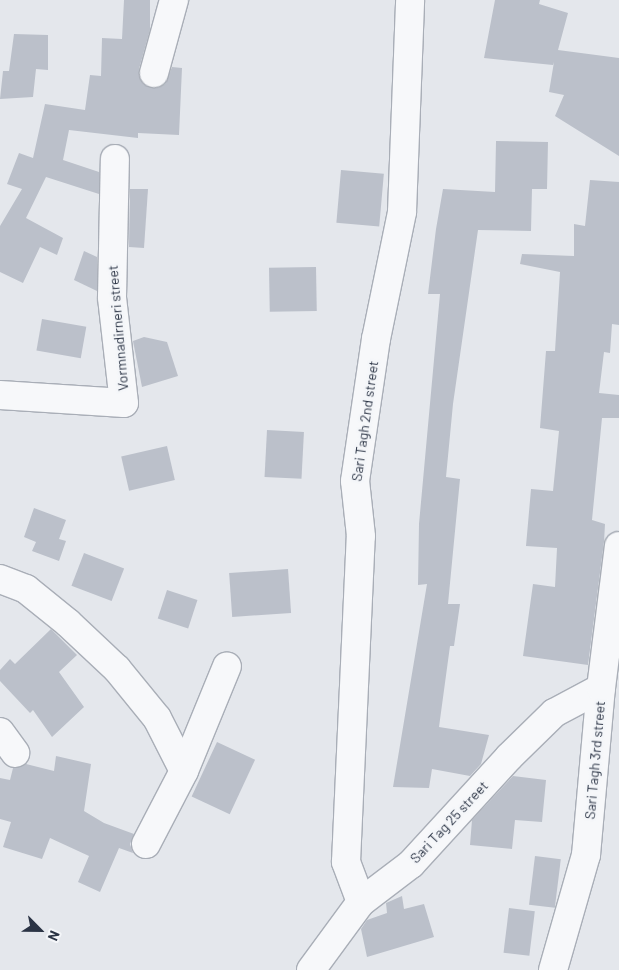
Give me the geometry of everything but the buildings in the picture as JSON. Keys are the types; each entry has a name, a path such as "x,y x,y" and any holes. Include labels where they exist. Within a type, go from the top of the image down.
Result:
{"street":[{"path":"154,73 174,0"},
{"name":"Sari Tagh 2nd street","path":"360,902 346,862 361,536 355,482 376,339 402,212 410,0"},
{"name":"Vormnadirneri street","path":"0,394 124,403 112,297 115,159"},
{"name":"Sari Tagh 3rd street","path":"553,970 586,855 600,688 619,546"},
{"path":"0,579 26,589 117,669 157,718 184,771"},
{"path":"146,844 184,771 227,666"},
{"name":"Sari Tag 25 street","path":"311,970 360,902 412,864 554,713 600,688"},
{"path":"0,732 15,753"}]}
